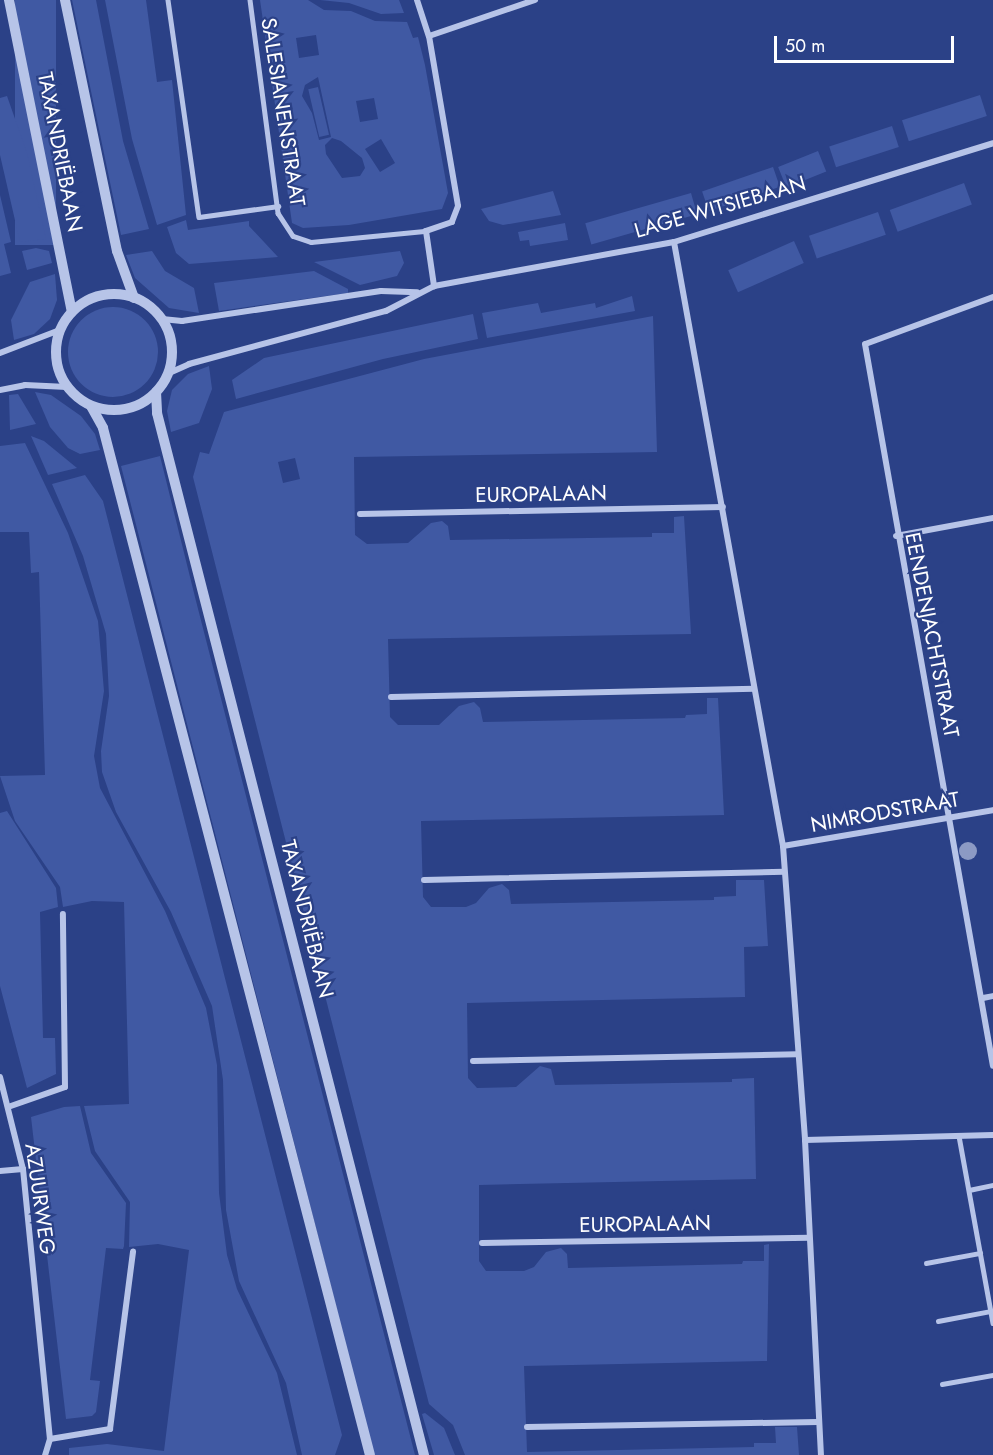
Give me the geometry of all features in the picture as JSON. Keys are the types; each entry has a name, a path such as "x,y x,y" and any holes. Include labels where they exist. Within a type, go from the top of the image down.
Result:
{"street":[{"name":"TAXANDRIËBAAN","path":"9,0 72,312"},
{"name":"TAXANDRIËBAAN","path":"65,0 117,251 135,298"},
{"name":"SALESIANENSTRAAT","path":"417,0 429,36 458,206 453,222 426,231"},
{"path":"429,36 534,0"},
{"name":"LAGE WITSIEBAAN","path":"167,374 205,360 386,311 417,292 434,286 674,242 993,143"},
{"path":"426,231 434,286"},
{"path":"674,242 783,846 805,1140 808,1238 821,1455"},
{"name":"LAGE WITSIEBAAN","path":"162,319 194,320 381,291 417,292"},
{"path":"91,406 119,410 139,404 156,392 167,374 172,346 162,319 135,298 108,294 82,303 72,312 60,330 56,360 67,387 91,406 103,428 370,1455"},
{"name":"EENDENJACHTSTRAAT","path":"993,297 865,344 896,536 951,818 993,1066"},
{"path":"0,352 60,330"},
{"path":"0,390 25,385 67,387"},
{"name":"TAXANDRIËBAAN","path":"156,392 157,413 424,1455"},
{"name":"EUROPALAAN","path":"360,514 723,507"},
{"path":"896,536 993,519"},
{"path":"391,697 754,688"},
{"name":"NIMRODSTRAAT","path":"783,846 993,810"},
{"path":"424,880 784,872"},
{"path":"8,1107 65,1087 63,914"},
{"path":"983,998 993,996"},
{"path":"473,1061 797,1054"},
{"name":"AZUURWEG","path":"0,1077 23,1169 50,1439 45,1455"},
{"path":"805,1140 993,1135"},
{"path":"0,1171 23,1169"},
{"name":"EUROPALAAN","path":"482,1243 808,1238"},
{"path":"50,1439 110,1430 133,1251"},
{"path":"527,1427 818,1422"}],"lane":[{"path":"168,0 199,217 278,206"},
{"name":"SALESIANENSTRAAT","path":"250,0 278,206 293,236 311,242 426,231"},
{"path":"959,1136 993,1323"},
{"path":"969,1190 993,1185"},
{"path":"926,1263 980,1252"},
{"path":"938,1321 991,1311"},
{"path":"942,1384 993,1375"}],"shaded area":[{"path":"15,0 56,0 56,245 15,245"},
{"path":"72,0 96,0 123,141 149,229 121,235"},
{"path":"105,0 146,0 157,82 172,80 186,215 157,225 132,139"},
{"path":"260,0 308,0 324,10 351,11 375,21 407,22 413,38 418,37 425,65 448,193 442,209 349,225 303,228 292,223","holes":["316,35 319,55 299,58 296,38","318,77 331,137 319,140 312,113 302,96 305,85","374,98 378,119 360,122 356,101","332,138 341,141 362,158 365,168 360,176 342,178 326,154 325,145","381,139 395,163 380,172 365,149"]},
{"path":"320,0 399,0 404,13 381,14 349,3"},
{"path":"318,87 329,135 319,137 308,89"},
{"path":"980,95 987,116 909,141 902,120"},
{"path":"7,96 27,153 46,239 20,242 0,155 0,98"},
{"path":"892,126 899,147 836,167 829,146"},
{"path":"818,151 826,171 786,188 778,167"},
{"path":"773,167 780,187 709,211 702,191"},
{"path":"964,183 972,205 898,232 890,210"},
{"path":"553,191 561,215 503,225 489,221 481,209"},
{"path":"691,193 697,214 591,244 585,223"},
{"path":"0,195 11,242 4,244 11,273 0,276"},
{"path":"878,212 886,235 817,258 809,236"},
{"path":"186,220 188,230 249,221 249,226 278,257 189,264 176,253 167,227"},
{"path":"565,223 568,240 530,246 529,240 520,241 518,232"},
{"path":"794,241 804,263 738,292 728,270"},
{"path":"36,248 49,251 52,263 27,270 22,251"},
{"path":"152,251 165,271 194,288 199,313 169,308 135,278 126,255"},
{"path":"400,251 404,263 397,276 360,285 314,262"},
{"path":"314,271 348,289 348,293 219,311 214,283"},
{"path":"55,274 57,300 50,319 34,334 14,340 11,320 30,282"},
{"path":"632,296 635,311 487,338 482,313 538,303 541,313 595,303 596,308"},
{"path":"113,307 130,310 145,320 155,335 158,352 155,369 145,384 130,394 113,397 96,394 81,384 71,369 68,352 71,335 81,320 96,310"},
{"path":"473,314 478,339 383,359 236,399 232,380 264,358"},
{"path":"653,316 657,452 354,457 355,535 367,544 408,543 431,523 442,521 448,526 450,540 652,537 652,533 674,533 674,517 684,516 691,634 388,639 390,717 398,725 439,725 459,706 474,702 480,708 483,722 685,718 686,715 707,714 707,698 718,698 724,815 421,821 423,897 431,907 466,907 476,903 489,888 502,884 509,890 511,904 714,900 714,897 736,896 736,880 764,880 768,946 744,947 745,997 467,1003 468,1078 477,1088 516,1087 540,1066 551,1069 555,1085 732,1082 732,1079 754,1078 756,1179 479,1185 479,1261 486,1271 524,1271 534,1267 546,1252 561,1248 567,1254 568,1268 742,1264 743,1261 764,1261 764,1245 769,1244 767,1361 524,1366 527,1452 754,1447 754,1443 776,1443 775,1427 797,1427 799,1455 465,1455 453,1425 429,1404 193,477 200,452 209,454 224,412 424,359","holes":["295,458 300,479 283,483 278,462"]},
{"path":"209,366 212,389 199,423 171,432 167,411 172,390 188,374"},
{"path":"35,392 51,395 81,416 95,434 100,450 80,454 68,448 50,427"},
{"path":"18,394 36,424 10,430 9,395"},
{"path":"31,436 44,441 77,468 48,475"},
{"path":"25,443 68,533 98,621 104,691 94,756 100,788 165,911 206,1008 217,1065 219,1193 227,1255 237,1289 277,1373 297,1455 69,1455 69,1448 107,1444 164,1451 189,1250 158,1244 129,1247 130,1202 95,1151 84,1106 129,1104 124,902 92,901 63,907 60,887 15,821 0,776 45,775 39,572 31,573 29,532 0,532 0,446"},
{"path":"160,456 415,1455 374,1455 121,466"},
{"path":"85,475 103,501 342,1435 335,1455 302,1455 286,1383 239,1281 226,1210 223,1080 212,1006 171,912 116,812 102,772 101,751 109,696 106,634 83,556 52,484"},
{"path":"7,811 56,888 58,907 40,912 43,1038 55,1038 56,1074 27,1088 0,986 0,813"},
{"path":"80,1106 91,1153 126,1203 123,1249 106,1248 90,1380 100,1381 96,1412 92,1416 66,1419 31,1117 64,1107"},
{"path":"425,1413 444,1428 455,1455 434,1455 422,1414"}]}
